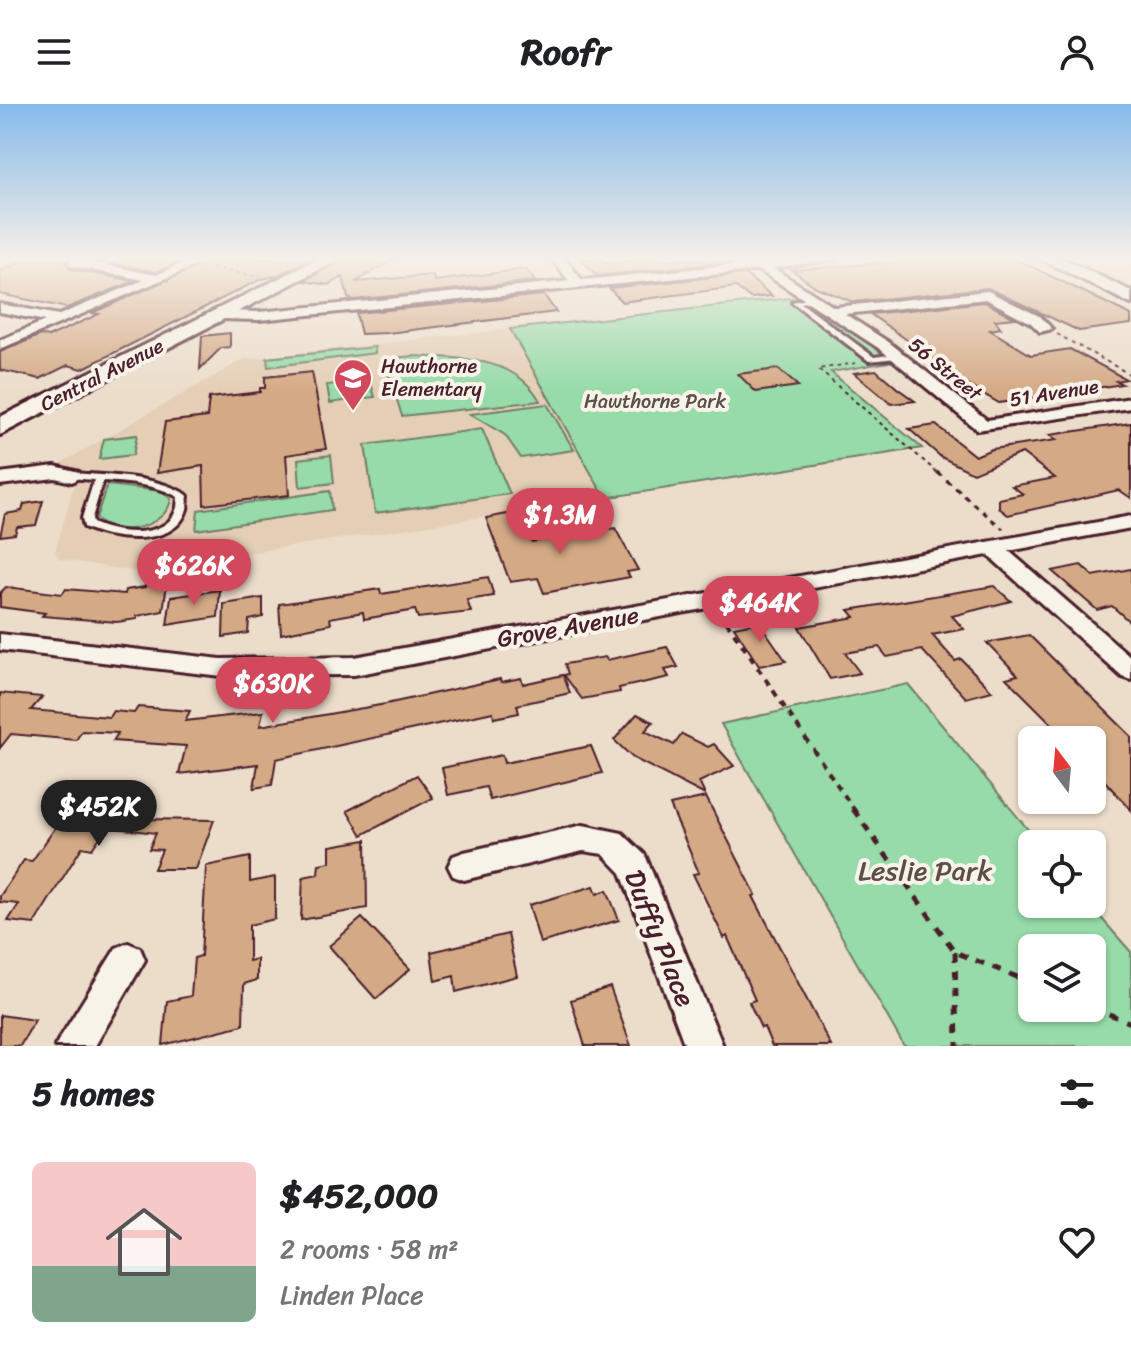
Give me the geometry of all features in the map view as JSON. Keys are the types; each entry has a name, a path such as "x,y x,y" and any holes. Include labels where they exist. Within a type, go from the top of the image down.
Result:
{"street":[{"path":"0,345 101,303"},
{"name":"Central Avenue","path":"0,427 244,303"},
{"path":"220,315 259,316 394,303"},
{"name":"56 Street","path":"818,303 836,311 897,356 983,426"},
{"path":"836,311 912,303"},
{"path":"1003,303 1036,320 1045,329"},
{"path":"0,308 61,320"},
{"name":"51 Avenue","path":"983,426 1131,403"},
{"path":"0,479 55,472 72,476"},
{"name":"Grove Avenue","path":"0,642 231,669 297,672 354,666 1131,522"},
{"path":"993,548 1131,671"},
{"name":"Duffy Place","path":"464,866 583,838 611,842 634,865 704,1046"},
{"path":"74,1046 128,960"}],"lane":[{"path":"796,303 872,359 897,356"},
{"path":"72,476 99,479 165,487 183,496 184,504 178,516 147,535 121,538 101,534 88,525 87,518 99,479"}],"path":[{"path":"1045,329 1131,375"},
{"path":"872,359 818,369 1020,543"},
{"path":"712,600 796,729 955,952 1018,977"},
{"path":"955,952 957,1046"},
{"path":"1106,1013 1131,1023"}],"shaded area":[{"name":"Hawthorne Elementary","path":"510,329 605,498 132,571 60,559 55,552 76,479 56,466 244,359"}],"green space":[{"name":"Hawthorne Park","path":"747,303 803,303 837,319 895,361 831,372 922,448 605,498 510,329"},
{"path":"375,347 375,353 268,367 267,358"},
{"path":"413,356 467,359 501,368 529,386 540,401 402,416 384,359"},
{"path":"370,380 375,397 330,403 327,385"},
{"path":"547,404 574,450 521,458 505,435 470,414"},
{"path":"482,429 510,494 375,513 365,445"},
{"path":"137,435 133,455 99,459 104,439"},
{"path":"331,455 334,483 300,487 298,459"},
{"path":"107,485 161,491 171,499 167,509 150,524 138,528 114,528 96,518"},
{"path":"330,491 332,510 196,530 198,510"},
{"name":"Leslie Park","path":"908,684 1028,830 1018,830 1018,918 1101,918 1131,952 1131,1046 904,1046 721,724"}],"building":[{"path":"43,303 80,303 67,308"},
{"path":"115,303 213,303 82,369 68,365 40,379 0,370 0,352 41,335 48,337 99,314 92,313"},
{"path":"461,303 550,303 556,312 361,334 356,313"},
{"path":"987,303 1015,318 995,320 1001,328 990,330 1031,355 1070,349 1126,379 1116,381 1122,384 999,403 952,376 957,375 870,314"},
{"path":"1020,303 1106,303 1131,315 1131,324 1079,331"},
{"path":"230,333 230,347 221,348 200,369 202,336"},
{"path":"778,369 798,386 756,392 738,374"},
{"path":"876,370 915,401 891,404 854,373"},
{"path":"312,372 326,449 286,455 289,495 204,505 203,466 157,473 165,422 207,417 209,398 260,392 260,388 265,388 265,377"},
{"path":"1131,423 1131,498 1119,490 1008,515 999,508 999,499 1023,494 1012,486 1055,478 1022,453 973,473 941,457 909,429 936,425 975,456 992,449 1057,440 1049,435"},
{"path":"43,501 36,525 17,527 15,534 0,536 5,514 22,511 24,504"},
{"path":"518,512 532,542 615,528 638,570 627,572 630,577 544,593 538,578 510,582 486,518"},
{"path":"1081,565 1093,576 1131,569 1131,623 1112,606 1097,610 1052,571"},
{"path":"168,577 163,611 137,616 137,619 117,622 42,616 45,613 0,607 0,593 6,587 62,594 66,589 125,594 126,590 145,587 146,581"},
{"path":"488,577 494,596 467,600 471,612 418,618 415,610 364,619 363,612 330,618 331,624 281,634 279,604 380,589 381,594"},
{"path":"994,586 1011,601 952,616 964,629 932,635 955,661 961,659 992,691 966,698 922,650 887,657 879,647 845,653 860,673 830,679 799,627 855,617 849,610"},
{"path":"220,590 218,617 167,625 171,597"},
{"path":"263,598 263,617 249,620 248,633 223,637 224,604"},
{"path":"759,622 786,661 759,666 734,627"},
{"path":"1029,635 1131,736 1131,810 1106,782 1106,726 1054,726 1006,678 1018,675 987,643"},
{"path":"667,647 678,667 665,670 669,677 619,688 620,692 582,699 564,675 568,674 565,664 605,657 607,660"},
{"path":"563,675 570,693 517,705 519,713 494,718 493,712 276,759 272,785 254,788 258,764 179,774 186,746 113,741 118,733 82,731 76,740 11,734 0,748 0,693 42,697 31,710 109,717 113,711 134,713 138,707 190,711 185,721 263,712 260,726 386,704 500,679 501,682 521,678 523,684"},
{"path":"637,714 653,722 645,731 674,745 682,734 708,747 714,744 734,766 699,782 705,795 633,758 614,740"},
{"path":"591,746 602,773 490,800 486,787 448,795 442,768 502,755 504,763"},
{"path":"417,775 433,798 362,835 347,811"},
{"path":"79,794 150,802 140,819 214,820 196,869 154,869 162,850 149,849 156,833 107,827 92,849 82,847 34,924 8,921 19,904 0,902 0,896 24,860 32,861"},
{"path":"706,797 756,895 753,896 831,1046 772,1046 764,1027 761,1028 749,1002 755,1000 727,936 724,938 693,874 699,873 670,805"},
{"path":"366,840 367,908 301,920 303,877 318,874 319,864 330,862 330,846"},
{"path":"250,857 250,882 275,877 275,919 249,925 249,961 257,959 257,980 244,984 243,1025 163,1045 167,1001 191,996 194,958 201,956 206,866"},
{"path":"594,886 597,894 607,890 619,920 540,943 529,905"},
{"path":"362,918 410,969 376,999 329,946"},
{"path":"508,934 517,976 456,992 454,976 435,981 431,952"},
{"path":"610,987 631,1046 585,1046 571,1000"},
{"path":"0,1015 35,1020 20,1046 0,1046"}],"place":[{"name":"Hawthorne Elementary","path":"353,412"}]}
